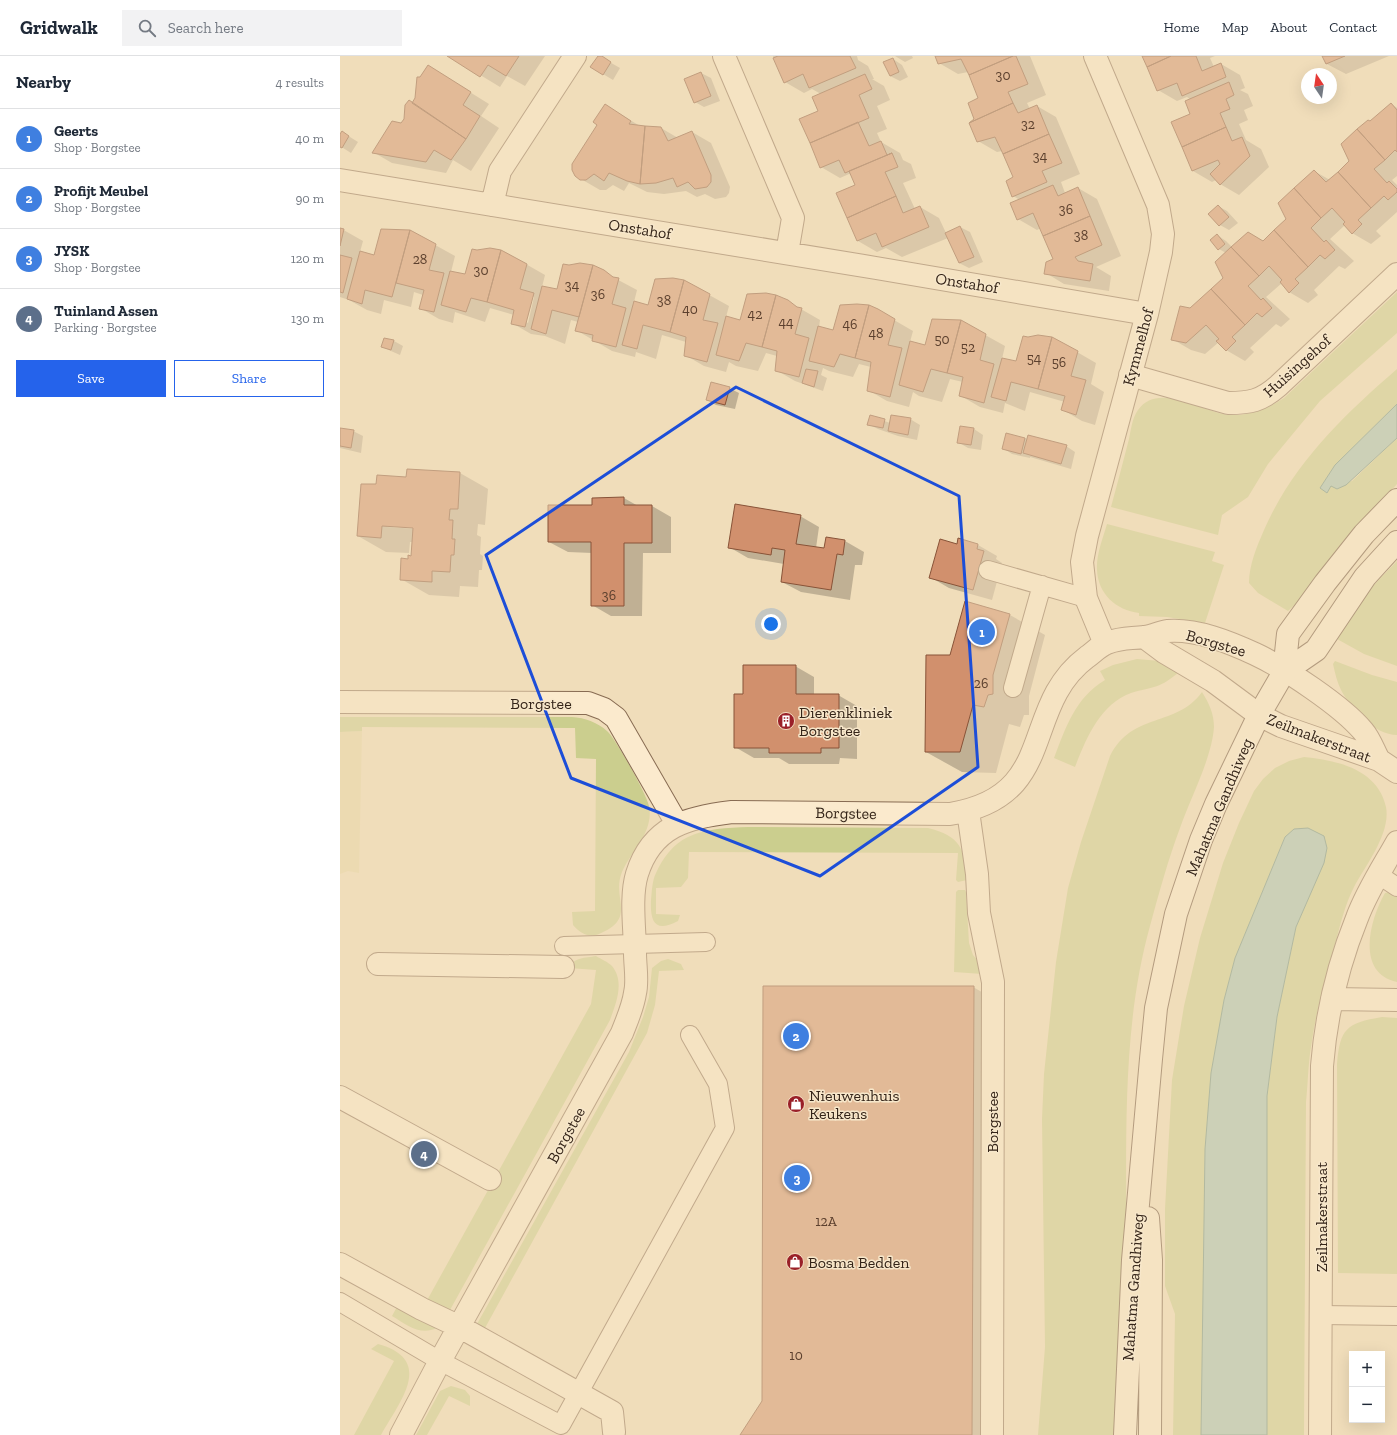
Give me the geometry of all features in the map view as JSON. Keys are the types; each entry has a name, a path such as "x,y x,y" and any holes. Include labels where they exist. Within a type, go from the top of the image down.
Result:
{"street":[{"path":"492,205 500,171 575,56"},
{"path":"724,56 793,218 788,253"},
{"name":"Kymmelhof","path":"1095,56 1158,205 1163,234 1161,252 1147,314 1087,536 1082,562 1086,598 1104,644"},
{"name":"Onstahof","path":"340,180 788,253 1147,314"},
{"name":"Huisingehof","path":"1130,375 1228,403 1260,399 1278,386 1397,274"},
{"name":"Mahatma Gandhiweg","path":"1284,672 1288,634 1325,583 1364,534 1397,500"},
{"name":"Mahatma Gandhiweg","path":"1125,1435 1133,1260 1156,1008 1176,914 1201,840 1259,714 1284,672 1316,650 1365,577 1397,542"},
{"name":"Borgstee","path":"401,1435 440,1361 622,1034 636,992 634,903 637,875 646,856 658,838 677,824 700,816 732,812 950,814 968,811 992,801 1007,792 1018,780 1028,763 1049,709 1063,681 1077,665 1104,644 1125,637 1144,637 1168,631 1193,632 1244,649 1263,658 1284,672"},
{"name":"Borgstee","path":"1144,637 1164,652 1214,681 1259,714"},
{"name":"Zeilmakerstraat","path":"1284,672 1341,710 1364,732 1379,760"},
{"name":"Borgstee","path":"340,702 588,703 604,709 616,718 677,824"},
{"name":"Zeilmakerstraat","path":"1259,714 1281,726 1379,760 1397,772"},
{"name":"Borgstee","path":"968,811 977,874 979,913 993,982 992,1435"},
{"name":"Zeilmakerstraat","path":"1320,1435 1322,1066 1325,1033 1343,957 1357,917 1397,842"},
{"path":"378,964 563,967"},
{"path":"1332,999 1397,1000"},
{"path":"340,1097 490,1180"},
{"name":"Mahatma Gandhiweg","path":"1144,1138 1151,1260 1150,1435"},
{"path":"340,1264 422,1309 460,1327 612,1412 614,1432"}],"lane":[{"path":"988,570 1086,598"},
{"path":"1013,688 1042,585"},
{"path":"1379,875 1397,886"},
{"path":"564,946 706,942"},
{"path":"340,1302 440,1361 561,1425 725,1128 718,1084 690,1035"},
{"path":"1321,1315 1397,1316"}],"highlighted area":[{"path":"736,387 959,496 978,767 820,876 571,778 486,555"}],"shaded area":[{"path":"362,731 359,873 348,871 340,874 340,732"}],"green space":[{"path":"1397,292 1397,333 1320,401 1268,464 1248,497 1222,515 1218,535 1111,507 1133,420 1138,410 1147,402 1157,398 1181,400 1218,413 1229,415 1251,413 1271,405 1284,398"},
{"path":"1397,369 1397,404 1335,465 1320,488 1352,481 1397,438 1397,484 1370,514 1302,598 1288,611 1258,593 1249,583 1252,563 1264,530 1289,484 1321,442 1339,423"},
{"path":"1107,524 1215,552 1212,561 1224,565 1205,623 1167,617 1139,616 1139,613 1123,608 1110,599 1101,586 1098,579 1097,570 1099,553"},
{"path":"1397,561 1397,666 1364,654 1337,639 1340,630 1353,609"},
{"path":"1137,659 1160,661 1180,671 1162,684 1131,693 1120,698 1111,705 1089,734 1075,767 1054,758 1068,724 1079,704 1086,695 1105,680 1100,671 1113,665"},
{"path":"1335,661 1372,675 1397,682 1397,735 1380,731 1357,713 1345,697 1338,684 1333,664"},
{"path":"1202,692 1212,713 1214,727 1212,739 1205,765 1180,828 1164,877 1150,926 1134,1005 1130,1046 1126,1127 1126,1248 1118,1435 1038,1435 1045,1347 1042,1119 1044,1074 1056,962 1068,888 1081,842 1110,756 1119,742 1130,732 1142,725 1180,711 1192,703"},
{"path":"340,717 572,717 582,718 599,725 611,736 631,767 650,809 647,828 641,841 625,865 619,882 621,914 618,921 611,928 595,935 588,935 581,932 573,925 572,912 595,911 596,759 576,758 575,728 362,727 362,731 340,732"},
{"path":"1304,757 1342,764 1365,775 1381,794 1386,807 1387,817 1381,838 1348,900 1322,994 1310,1054 1306,1102 1304,1435 1267,1435 1267,1096 1277,1017 1296,927 1323,863 1285,837 1235,958 1224,1000 1211,1073 1205,1149 1201,1435 1173,1435 1175,1314 1165,1286 1165,1209 1172,1080 1184,1006 1200,938 1223,863 1254,791 1263,779 1275,768 1289,761"},
{"path":"748,827 928,828 947,835 959,845 965,860 967,880 958,882 956,880 958,853 689,852 688,878 681,887 656,888 656,914 680,915 678,921 664,926 656,923 653,919 651,908 654,879 662,862 673,847 683,840 702,832 717,829"},
{"path":"958,890 965,890 966,892 969,943 973,955 979,962 982,974 954,972 956,892"},
{"path":"1389,892 1397,895 1397,982 1384,977 1375,968 1371,957 1371,930 1379,904 1385,893"},
{"path":"596,956 612,966 618,979 618,993 610,1020 450,1310 444,1307 440,1312 425,1304 591,1004 596,970 569,968 571,964 577,960"},
{"path":"668,959 681,964 684,970 659,971 655,1005 647,1033 485,1328 477,1324 629,1052 649,997 652,968 661,961"},
{"path":"1382,1017 1397,1018 1397,1274 1338,1273 1338,1052 1343,1035 1353,1025 1370,1019"},
{"path":"399,1303 437,1328 425,1331 419,1330 408,1326 392,1316"},
{"path":"378,1344 396,1351 405,1360 409,1371 408,1383 403,1396 381,1435 354,1435 394,1361 371,1349"},
{"path":"451,1386 465,1390 470,1396 470,1406 449,1396 427,1435 416,1435 440,1391"}],"water":[{"path":"1397,404 1397,438 1346,485 1337,489 1331,486 1327,493 1320,488 1335,465"},
{"path":"1308,828 1324,836 1327,848 1324,863 1296,927 1277,1017 1267,1096 1267,1435 1201,1435 1205,1149 1211,1073 1224,1000 1235,958 1285,837 1294,829"}],"building":[{"path":"447,56 519,56 506,76 488,65 480,77"},
{"path":"598,56 602,56 611,62 603,75 590,67"},
{"path":"778,56 850,56 856,68 809,88 803,74 784,83 773,58"},
{"path":"935,56 1013,56 969,75 961,59 938,64"},
{"path":"1016,56 1028,84 1008,92 1013,103 969,123 974,119 968,103 978,98 969,75"},
{"path":"1142,56 1171,56 1147,67"},
{"path":"1171,56 1196,56 1202,71 1221,63 1226,77 1182,96 1177,83 1157,91 1147,67"},
{"path":"1322,56 1345,56 1326,64"},
{"path":"893,58 899,72 890,76 883,62"},
{"path":"428,65 471,92 463,105 480,116 466,139 412,103 415,98 417,77 420,77"},
{"path":"701,72 711,96 694,103 684,79"},
{"path":"865,74 872,89 859,95 869,118 810,143 799,119 818,111 812,97"},
{"path":"1229,82 1234,95 1226,99 1230,109 1220,113 1226,127 1182,147 1171,122 1190,114 1185,101"},
{"path":"409,100 466,139 451,160 434,150 426,162 372,153 392,121 401,123 404,119 405,105"},
{"path":"1013,103 1018,113 1037,105 1049,134 1003,154 995,137 977,142 969,123"},
{"path":"1391,103 1397,110 1397,152 1395,150 1385,160 1357,129 1368,120 1370,121"},
{"path":"605,104 631,121 629,124 645,126 640,184 627,181 609,173 604,181 594,174 586,180 580,180 575,176 572,170 572,164 597,125 593,122"},
{"path":"858,122 869,146 881,141 887,155 892,153 845,173 839,160 820,168 810,143"},
{"path":"645,126 661,127 668,141 692,131 711,175 711,182 707,187 695,189 688,182 677,187 673,178 656,183 640,184"},
{"path":"1226,127 1232,141 1242,137 1250,156 1220,185 1210,174 1220,164 1218,160 1192,171 1182,147"},
{"path":"1357,129 1385,160 1374,169 1387,183 1389,181 1397,189 1397,192 1388,200 1384,196 1371,208 1338,172 1349,161 1341,144"},
{"path":"342,131 349,136 342,148 340,147 340,134"},
{"path":"1049,134 1062,163 1042,171 1047,182 1012,197 1006,181 1013,177 1003,154"},
{"path":"892,153 898,167 885,172 896,196 847,218 836,193 855,185 849,171"},
{"path":"1314,170 1326,182 1338,172 1371,208 1358,220 1362,224 1352,234 1343,224 1345,222 1332,208 1321,218 1294,188"},
{"path":"1053,185 1058,196 1078,187 1090,216 1043,236 1033,213 1017,220 1010,203"},
{"path":"1294,188 1321,218 1311,228 1324,242 1326,240 1335,250 1325,259 1320,255 1308,267 1274,230 1286,219 1278,203"},
{"path":"896,196 903,213 920,206 929,227 882,247 876,233 857,241 847,218"},
{"path":"1218,205 1229,217 1219,226 1208,214"},
{"path":"1090,216 1102,245 1075,257 1078,261 1093,264 1090,281 1044,274 1046,262 1053,259 1043,236"},
{"path":"960,226 974,257 959,263 945,233"},
{"path":"340,228 344,229 340,246"},
{"path":"381,229 410,230 392,297 365,290 362,304 347,299 360,251 374,255"},
{"path":"410,230 436,244 429,270 444,273 434,312 419,309 424,290 396,283"},
{"path":"1274,230 1308,267 1295,279 1299,283 1289,293 1280,282 1282,280 1269,266 1259,276 1231,247 1248,232 1263,241"},
{"path":"1217,234 1225,244 1218,250 1210,240"},
{"path":"1231,247 1259,276 1248,286 1261,300 1263,298 1272,308 1262,317 1257,313 1245,325 1211,289 1223,278 1215,262"},
{"path":"490,248 501,250 487,302 471,298 466,312 441,305 450,271 465,274 472,249 477,250"},
{"path":"501,250 527,264 520,289 534,293 525,327 511,324 514,310 487,302"},
{"path":"340,255 352,258 343,293 340,292"},
{"path":"580,263 593,265 579,317 552,310 546,334 531,329 542,286 557,289 563,264 569,265"},
{"path":"593,265 604,270 613,277 619,278 612,304 626,308 616,347 592,341 593,335 575,331"},
{"path":"673,278 684,280 670,332 643,325 637,349 622,345 634,301 648,305 655,279"},
{"path":"684,280 710,294 703,320 718,323 707,362 684,356 686,337 670,332"},
{"path":"1211,289 1245,325 1232,337 1236,341 1226,351 1216,341 1219,339 1206,325 1186,343 1171,340 1180,306 1190,308"},
{"path":"766,293 776,295 762,347 746,343 739,361 716,355 726,316 740,320 747,294"},
{"path":"776,295 788,300 797,307 802,308 795,334 809,338 799,377 775,371 777,351 762,347"},
{"path":"840,305 869,305 855,358 840,354 834,367 809,361 818,326 833,330"},
{"path":"869,305 895,319 888,345 902,348 890,397 867,391 871,362 855,358"},
{"path":"932,319 961,320 947,373 931,369 923,392 899,385 910,341 925,345"},
{"path":"961,320 986,334 980,360 994,364 984,403 959,396 963,377 947,373"},
{"path":"1038,335 1052,337 1038,389 1011,382 1006,401 991,397 1002,358 1016,361 1023,336 1028,337"},
{"path":"1052,337 1078,351 1071,376 1086,380 1076,415 1061,410 1065,396 1038,389"},
{"path":"384,338 394,340 391,350 381,347"},
{"path":"806,369 818,371 814,387 802,383"},
{"path":"711,382 730,387 725,405 706,400"},
{"path":"870,415 885,419 883,428 867,425"},
{"path":"891,415 911,418 908,435 888,431"},
{"path":"960,426 974,428 971,445 957,443"},
{"path":"340,428 354,430 351,448 340,446"},
{"path":"1006,433 1025,438 1021,454 1002,449"},
{"path":"1028,435 1067,445 1061,464 1023,453"},
{"path":"407,469 460,472 458,509 450,509 449,520 453,520 452,539 455,539 454,555 451,555 450,572 432,571 432,582 400,580 401,558 408,559 408,555 411,556 413,528 382,526 381,538 357,536 361,484 376,484 377,475 406,477"},
{"path":"624,497 624,505 652,505 652,543 624,543 624,606 591,606 591,542 548,542 548,505 592,505 592,498"},
{"path":"735,504 801,515 796,544 824,548 826,537 845,540 843,555 837,554 831,590 781,582 785,550 772,548 771,555 728,548"},
{"path":"958,538 978,544 977,549 984,551 973,590 929,578 940,539 957,544"},
{"path":"965,601 1010,614 993,675 993,694 988,695 984,707 973,705 960,752 925,752 926,655 950,655"},
{"name":"Dierenkliniek Borgstee","path":"743,665 796,665 796,694 839,694 839,748 821,748 821,753 769,753 769,748 734,748 734,694 743,694"},
{"path":"763,986 974,986 972,1435 740,1435 762,1401"}],"place":[{"name":"Geerts","path":"982,632"},
{"name":"Dierenkliniek Borgstee","path":"786,721"},
{"name":"Profijt Meubel","path":"796,1036"},
{"name":"Nieuwenhuis Keukens","path":"796,1104"},
{"name":"Tuinland Assen","path":"424,1154"},
{"name":"JYSK","path":"797,1178"},
{"name":"Bosma Bedden","path":"795,1262"}]}
